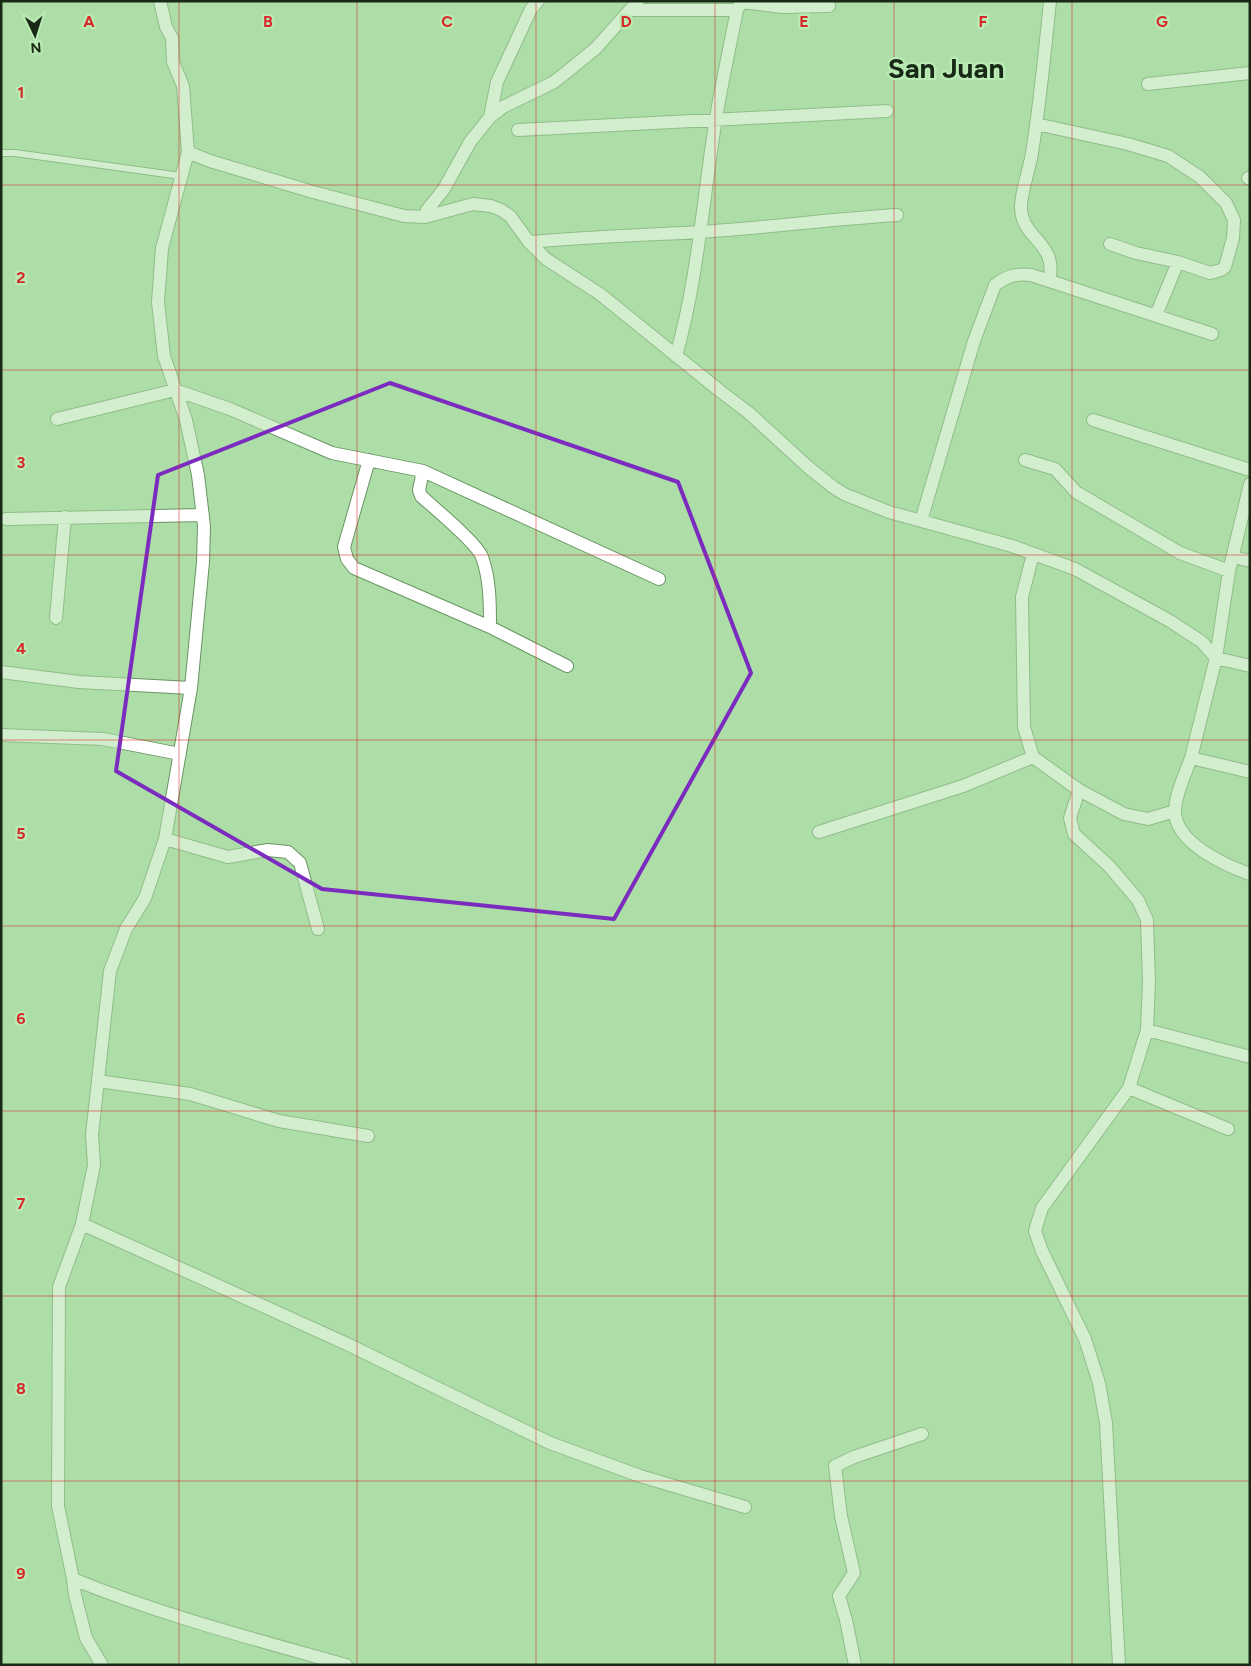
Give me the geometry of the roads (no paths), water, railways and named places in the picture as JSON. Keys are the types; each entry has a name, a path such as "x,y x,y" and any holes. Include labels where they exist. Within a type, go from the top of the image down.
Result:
{"street":[{"path":"102,1665 86,1638 75,1595 58,1506 59,1287 82,1224 94,1165 92,1135 110,971 126,929 145,898 165,839 191,688 203,562 204,526 198,474 186,420 164,356 158,302 162,248 188,152 183,86 173,62 172,38 166,27 160,1"},
{"path":"490,117 497,82 531,9 538,1"},
{"path":"1049,281 1051,267 1047,252 1028,230 1022,214 1022,198 1032,156 1050,1"},
{"path":"425,217 427,210 444,189 470,142 490,117 504,107 554,82 596,48 634,5 740,4 782,7 829,6"},
{"path":"676,356 686,320 701,232 716,119 740,4"},
{"path":"1148,84 1250,73"},
{"path":"518,130 887,111"},
{"path":"1036,124 1128,144 1168,156 1214,189 1226,203 1234,220 1234,238 1225,267 1210,273 1178,262 1136,253 1110,244"},
{"path":"188,152 229,166 404,216 425,217 473,204 491,206 510,216 529,242 546,259 600,294 749,413 808,467 844,494 921,521 1012,546 1075,569 1170,621 1202,642 1216,658 1250,666"},
{"path":"529,242 585,237 701,232 845,218 897,215"},
{"path":"1156,316 1178,262"},
{"path":"921,521 974,342 995,285 1009,276 1024,274 1049,281 1212,334"},
{"path":"58,420 176,390 230,409 332,453 423,471 659,579"},
{"path":"1093,420 1250,470"},
{"path":"369,460 344,547 347,559 354,568 490,627 567,666"},
{"path":"1025,460 1055,469 1076,492 1180,553 1230,571"},
{"path":"423,471 418,490 421,496 468,538 482,555 490,594 490,627"},
{"path":"1249,874 1216,859 1192,843 1176,823 1175,811 1177,796 1191,758 1216,658 1230,571 1250,484"},
{"path":"6,519 203,515"},
{"path":"56,618 65,517"},
{"path":"1032,554 1022,597 1022,606 1024,727 1033,757 1079,790 1124,814 1148,819 1175,811"},
{"path":"1233,557 1250,561"},
{"path":"1,672 78,682 191,688"},
{"path":"1,736 103,740 180,754"},
{"path":"819,832 963,786 1033,757"},
{"path":"1191,758 1250,772"},
{"path":"1079,790 1070,818 1074,834 1110,866 1138,900 1147,920 1149,982 1147,1030 1128,1088 1042,1208 1035,1231 1042,1251 1086,1339 1103,1403 1106,1423 1119,1665"},
{"path":"165,839 228,857 268,850 288,852 300,863 318,929"},
{"path":"1147,1030 1250,1056"},
{"path":"98,1081 190,1094 279,1121 368,1136"},
{"path":"1128,1088 1228,1128"},
{"path":"82,1224 347,1344 550,1443 640,1476 745,1507"},
{"path":"855,1665 839,1596 854,1573 841,1516 835,1466 854,1457 922,1434"},
{"path":"73,1579 203,1624 346,1665"}],"lane":[{"path":"1,154 15,154 181,176"}],"district":[{"name":"San Juan","path":"946,68"}]}
